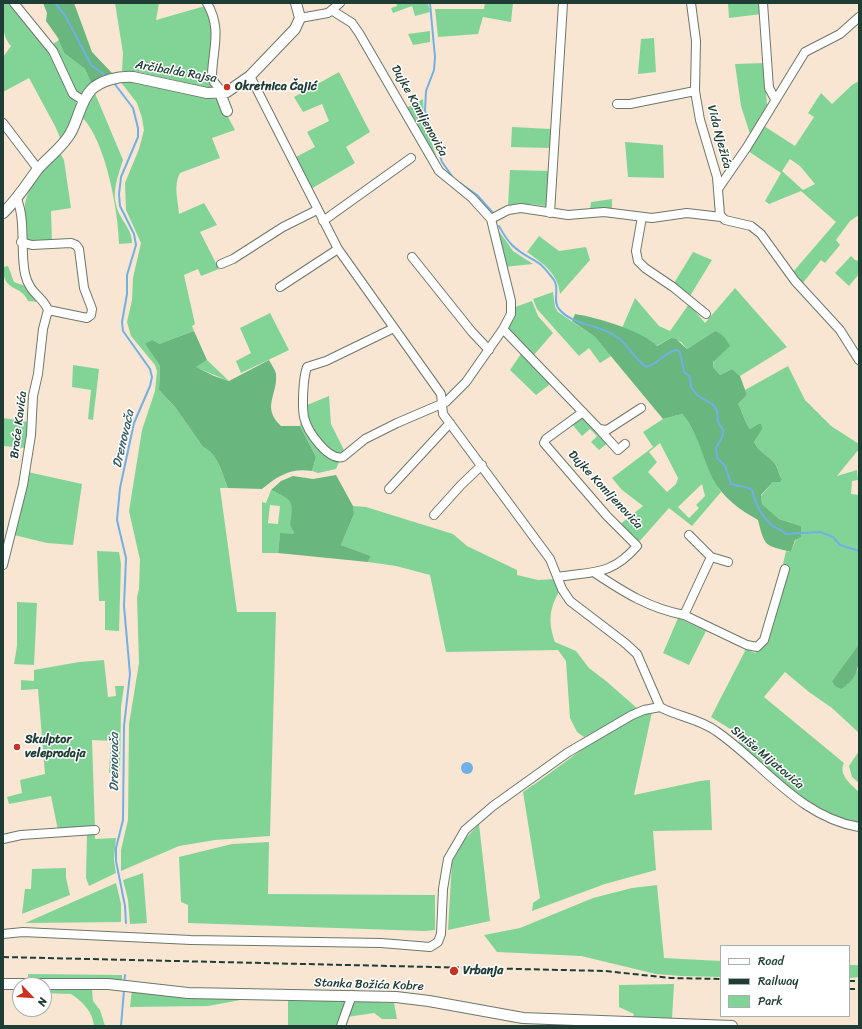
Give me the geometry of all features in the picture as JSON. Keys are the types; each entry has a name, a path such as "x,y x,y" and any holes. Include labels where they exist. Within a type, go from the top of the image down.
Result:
{"street":[{"path":"14,3 53,51 73,94 84,101"},
{"path":"207,3 213,14 216,28 212,75 214,82 221,93"},
{"path":"3,934 23,932 191,940 381,943 430,947 438,942 441,934 442,888 448,859 465,830 493,806 567,753 632,715 644,710 660,707 637,654 625,642 570,602 562,589 550,559 443,412 439,391 338,249 317,210 250,76 295,29 300,18 296,3"},
{"path":"300,18 321,15 333,11 340,3"},
{"path":"550,213 563,3"},
{"name":"Vida Nježića","path":"691,3 696,41 695,90 700,120 717,177 719,211 721,217"},
{"path":"763,3 769,88 775,99"},
{"name":"Dujke Komljenovića","path":"333,11 352,23 359,33 439,171 472,198 491,218 511,301 511,314 503,329 466,382 446,402 397,423 365,439 340,458 332,457 327,453 304,420 307,367 326,361 394,328"},
{"path":"718,189 805,52 840,34 859,17"},
{"name":"Arčibalda Rajsa","path":"3,213 17,199 38,169 61,148 79,116 84,101 96,85 111,80 133,77 207,93 221,93 232,89 250,76"},
{"path":"616,104 630,104 695,90"},
{"name":"Arčibalda Rajsa","path":"221,93 227,111"},
{"path":"3,123 38,169"},
{"path":"323,221 411,158"},
{"path":"17,199 21,212 21,242 22,257 28,284 48,310 87,318 91,315 92,309 84,288 78,246 71,243 32,245 21,242"},
{"path":"491,218 515,208 534,209 568,215 604,212 642,217 660,217 687,214 721,217 725,220 746,224 756,229 795,281 837,326 859,360"},
{"path":"221,264 232,259 283,226 317,210"},
{"path":"642,217 636,251 638,261 645,268 674,287 706,314"},
{"path":"280,287 338,249"},
{"path":"412,257 472,332 489,350"},
{"name":"Braće Kavića","path":"3,565 24,478 31,435 33,396 38,374 43,329 48,310"},
{"path":"503,329 618,450 625,444"},
{"path":"599,429 607,430 641,408"},
{"name":"Dujke Komljenovića","path":"558,577 595,573 615,565 637,546 607,516 544,444 546,439 583,412"},
{"path":"389,489 450,422"},
{"path":"434,515 461,485 482,465"},
{"path":"689,535 711,557 728,562"},
{"path":"684,615 711,557"},
{"path":"595,573 647,605 684,615 747,645 758,647 764,640 785,568"},
{"name":"Siniše Mijatovića","path":"660,707 699,721 715,730 783,788 824,816 859,827"},
{"path":"3,839 21,835 95,830"},
{"name":"Stanka Božića Kobre","path":"3,984 124,985 188,993 352,995 429,1001 523,1018 732,1026"},
{"path":"341,1026 352,995"}],"green space":[{"path":"3,3 9,3 40,38 49,51 64,84 76,102 76,114 61,140 29,78 3,92 3,57 11,46 4,32"},
{"path":"43,3 74,3 92,52 112,73 102,76 91,83 85,69 64,53 58,38 46,21 47,13"},
{"path":"115,3 159,3 156,20 205,6 212,22 215,88 213,89 138,72 122,71 123,53"},
{"path":"396,3 428,3 430,12 415,16 412,6 393,13 391,8 397,6"},
{"path":"485,3 513,3 511,22 483,17 478,34 438,37 435,9 484,9"},
{"path":"728,3 760,3 762,14 729,18"},
{"path":"430,31 430,42 413,45 408,34"},
{"path":"654,38 656,72 638,74 641,39"},
{"path":"59,40 64,53 85,69 91,83 82,94 74,92 53,44"},
{"path":"764,63 767,105 750,134 741,106 735,64"},
{"path":"339,72 370,132 346,147 355,163 311,189 296,157 315,147 307,132 329,121 322,104 303,112 294,97"},
{"path":"128,80 219,100 235,130 212,138 220,158 180,173 178,178 176,193 179,214 204,203 217,225 200,232 219,269 201,276 198,269 184,275 195,324 192,326 194,331 159,344 145,344 160,366 159,390 175,407 203,447 216,459 228,488 220,488 237,612 276,612 270,836 215,840 179,846 121,871 121,850 128,820 129,724 139,663 137,597 139,589 140,560 129,511 142,430 155,391 157,371 155,365 131,336 127,322 132,300 133,278 141,243 126,210 125,183 139,149 144,130 137,103 120,81"},
{"path":"859,81 859,215 850,221 836,240 840,245 825,263 821,260 803,283 793,272 836,222 801,191 769,204 765,201 781,173 748,151 764,126 795,146 814,117 808,113 821,93 832,104 852,85","holes":["790,159 800,166 815,184 803,190 782,171"]},
{"path":"94,91 123,160 116,188 115,201 120,215 130,232 132,243 119,244 113,195 104,159 98,143 82,117 85,107"},
{"path":"423,99 424,120 438,161 434,158 406,108"},
{"path":"512,127 551,129 550,148 511,147"},
{"path":"625,142 663,145 664,178 628,177"},
{"path":"60,153 64,160 71,208 51,211 52,241 32,243 26,240 24,211 26,200 34,182"},
{"path":"510,170 549,171 546,206 530,204 508,206"},
{"path":"612,199 612,209 590,210 591,202"},
{"path":"497,231 499,231 513,251 533,264 504,267"},
{"path":"539,236 559,251 586,247 590,260 560,294 559,287 553,274 527,252"},
{"path":"693,252 712,260 690,296 674,283"},
{"path":"851,256 855,260 859,261 859,274 849,286 835,273"},
{"path":"8,266 14,282 25,286 38,302 28,301 21,292 9,285 4,275 3,267"},
{"path":"735,288 787,347 740,376 732,369 720,375 713,367 715,331 687,349 681,342 671,338 656,346 651,341 622,328 635,298 659,326 670,331 689,304 705,323"},
{"path":"553,292 555,307 558,312 595,337 611,356 600,363 589,348 579,356 537,309 533,299"},
{"path":"532,301 538,316 553,333 533,356 507,330 515,313 515,307"},
{"path":"270,313 289,350 241,373 236,361 251,353 240,328"},
{"path":"575,314 606,321 630,330 650,340 657,346 671,338 676,339 687,349 715,331 724,337 730,346 713,362 713,367 720,375 732,369 740,376 747,395 738,404 745,420 750,429 758,424 761,424 762,429 754,442 756,446 775,464 782,479 780,482 773,482 761,495 762,504 779,519 801,526 801,537 795,540 791,552 767,544 762,536 758,520 732,502 717,486 709,471 692,429 682,414 663,419 595,337 572,321"},
{"path":"194,331 207,360 196,367 214,376 229,381 269,360 276,374 271,407 272,413 281,426 300,426 316,457 312,471 304,470 285,474 273,480 262,489 228,488 216,459 203,447 175,407 159,390 160,366 145,344 152,340 159,344"},
{"path":"523,351 553,382 536,395 510,370"},
{"path":"207,360 229,381 195,367"},
{"path":"73,365 99,369 93,420 88,419 91,390 72,387"},
{"path":"788,366 805,400 831,426 859,444 859,449 837,476 857,470 858,480 852,481 851,494 859,495 859,644 832,681 847,685 859,668 859,733 832,708 809,692 785,672 764,697 844,763 843,771 846,779 859,792 859,824 828,815 783,785 742,748 735,732 711,717 746,649 755,653 765,644 789,566 783,564 786,551 791,552 801,526 779,519 762,504 761,496 773,482 782,479 776,466 770,458 756,446 754,442 757,437 758,424 750,429 738,404 747,395 745,390"},
{"path":"329,396 331,424 345,452 342,456 327,447 317,436 308,414 307,405"},
{"path":"682,414 689,423 699,442 721,492 692,526 669,508 638,543 634,536 619,525 643,506 622,490 612,478 653,447 643,432 663,419","holes":["660,443 678,478 676,484 667,492 648,472 657,462 649,452","702,484 705,496 696,505 699,508 689,518 678,507"]},
{"path":"581,416 608,443 599,450 591,442 597,436 590,429 582,436 571,423"},
{"path":"3,418 28,422 25,448 3,446"},
{"path":"301,420 322,451 333,460 339,462 336,469 318,473 312,471 316,457 300,426"},
{"path":"28,472 82,484 73,545 47,543 14,535"},
{"path":"336,475 353,506 354,514 341,545 371,556 368,562 278,553 280,533 293,534 294,532 290,525 292,506 288,499 271,490 281,481 293,476 313,479"},
{"path":"271,490 286,498 292,505 294,531 293,534 280,534 278,553 262,553 262,502 266,503","holes":["270,505 280,506 278,524 268,523"]},
{"path":"353,506 366,507 453,534 467,546 517,570 517,575 538,580 555,579 560,590 556,597 551,616 551,628 555,642 576,651 589,668 638,709 584,737 577,732 570,718 566,661 558,650 446,652 430,575 396,566 368,562 371,556 341,545 354,514"},
{"path":"97,551 119,552 121,564 119,631 105,630 105,601 99,601"},
{"path":"17,602 37,603 34,665 14,664 17,646"},
{"path":"678,618 706,631 689,665 663,653"},
{"path":"859,644 859,658 855,675 852,680 841,689 835,686 832,681"},
{"path":"104,660 108,697 116,696 115,686 124,686 121,707 120,772 109,773 111,741 92,740 95,828 58,830 51,796 9,804 7,797 22,793 20,780 45,774 38,689 21,690 21,680 34,681 34,670 79,662"},
{"path":"652,712 634,795 710,780 712,830 653,831 656,870 605,884 532,911 533,903 540,898 523,792 601,737 618,727"},
{"path":"859,751 859,783 852,777 849,766"},
{"path":"479,824 490,921 448,930 452,862 464,840"},
{"path":"95,832 95,839 116,838 114,860 116,873 89,886 86,878 87,833"},
{"path":"269,842 268,894 435,895 435,930 425,931 188,923 188,905 181,902 179,857 232,844"},
{"path":"66,868 66,878 70,895 22,914 25,889 31,889 32,869"},
{"path":"143,873 147,923 130,924 128,900 123,880"},
{"path":"116,883 121,904 121,922 25,923"},
{"path":"657,885 664,958 720,961 720,977 656,974 581,956 497,952 484,935 520,928 593,898 632,888"},
{"path":"850,965 859,965 859,977 850,978"},
{"path":"28,974 122,975 122,980 52,979 52,977 28,977"},
{"path":"674,984 672,1019 633,1017 634,1014 619,1007 619,985"},
{"path":"52,989 92,989 93,1001 100,1010 105,1026 94,1026 92,1016 86,1007 71,994 52,993"},
{"path":"132,990 173,996 246,999 208,1006 130,1007"},
{"path":"288,999 346,1001 338,1026 288,1026"},
{"path":"353,1001 394,1003 397,1019 382,1019 374,1013 347,1017"}],"water":[{"path":"465,762 469,762 473,768 469,774 465,774 461,770 461,766"}],"waterway":[{"name":"Drenovača","path":"55,3 65,15 91,65 108,77"},
{"path":"430,3 435,57 434,70 426,91 425,111 442,162 452,176"},
{"name":"Drenovača","path":"114,83 133,108 138,128 138,137 121,177 119,194 120,206 134,234 136,245 127,275 127,294 122,322 123,331 150,369 152,377 150,386 134,423 120,488 117,520 126,558 124,606 130,674 124,726 123,820 116,848 116,861 125,906 126,923"},
{"path":"460,183 477,195 494,214"},
{"path":"499,226 506,238 515,248 540,264 554,280 556,284 557,306 565,315 617,337 646,367 654,364 672,351 676,350 680,352 684,372 690,377 691,387 697,395 712,404 717,410 718,422 723,430 723,435 716,448 717,458 725,466 731,484 747,487 752,490 758,508 770,524 782,530 786,534 820,532 833,537 840,545 859,551"},
{"name":"Drenovača","path":"124,984 125,975"},
{"name":"Drenovača","path":"121,1026 124,990"}],"railway":[{"path":"3,957 605,971 671,978 720,979"},
{"path":"850,981 859,981"},
{"path":"850,989 859,989"}],"place":[{"name":"Okretnica Čajić","path":"227,87"},
{"name":"Skulptor veleprodaja","path":"17,747"},
{"name":"Vrbanja","path":"454,971"}]}
